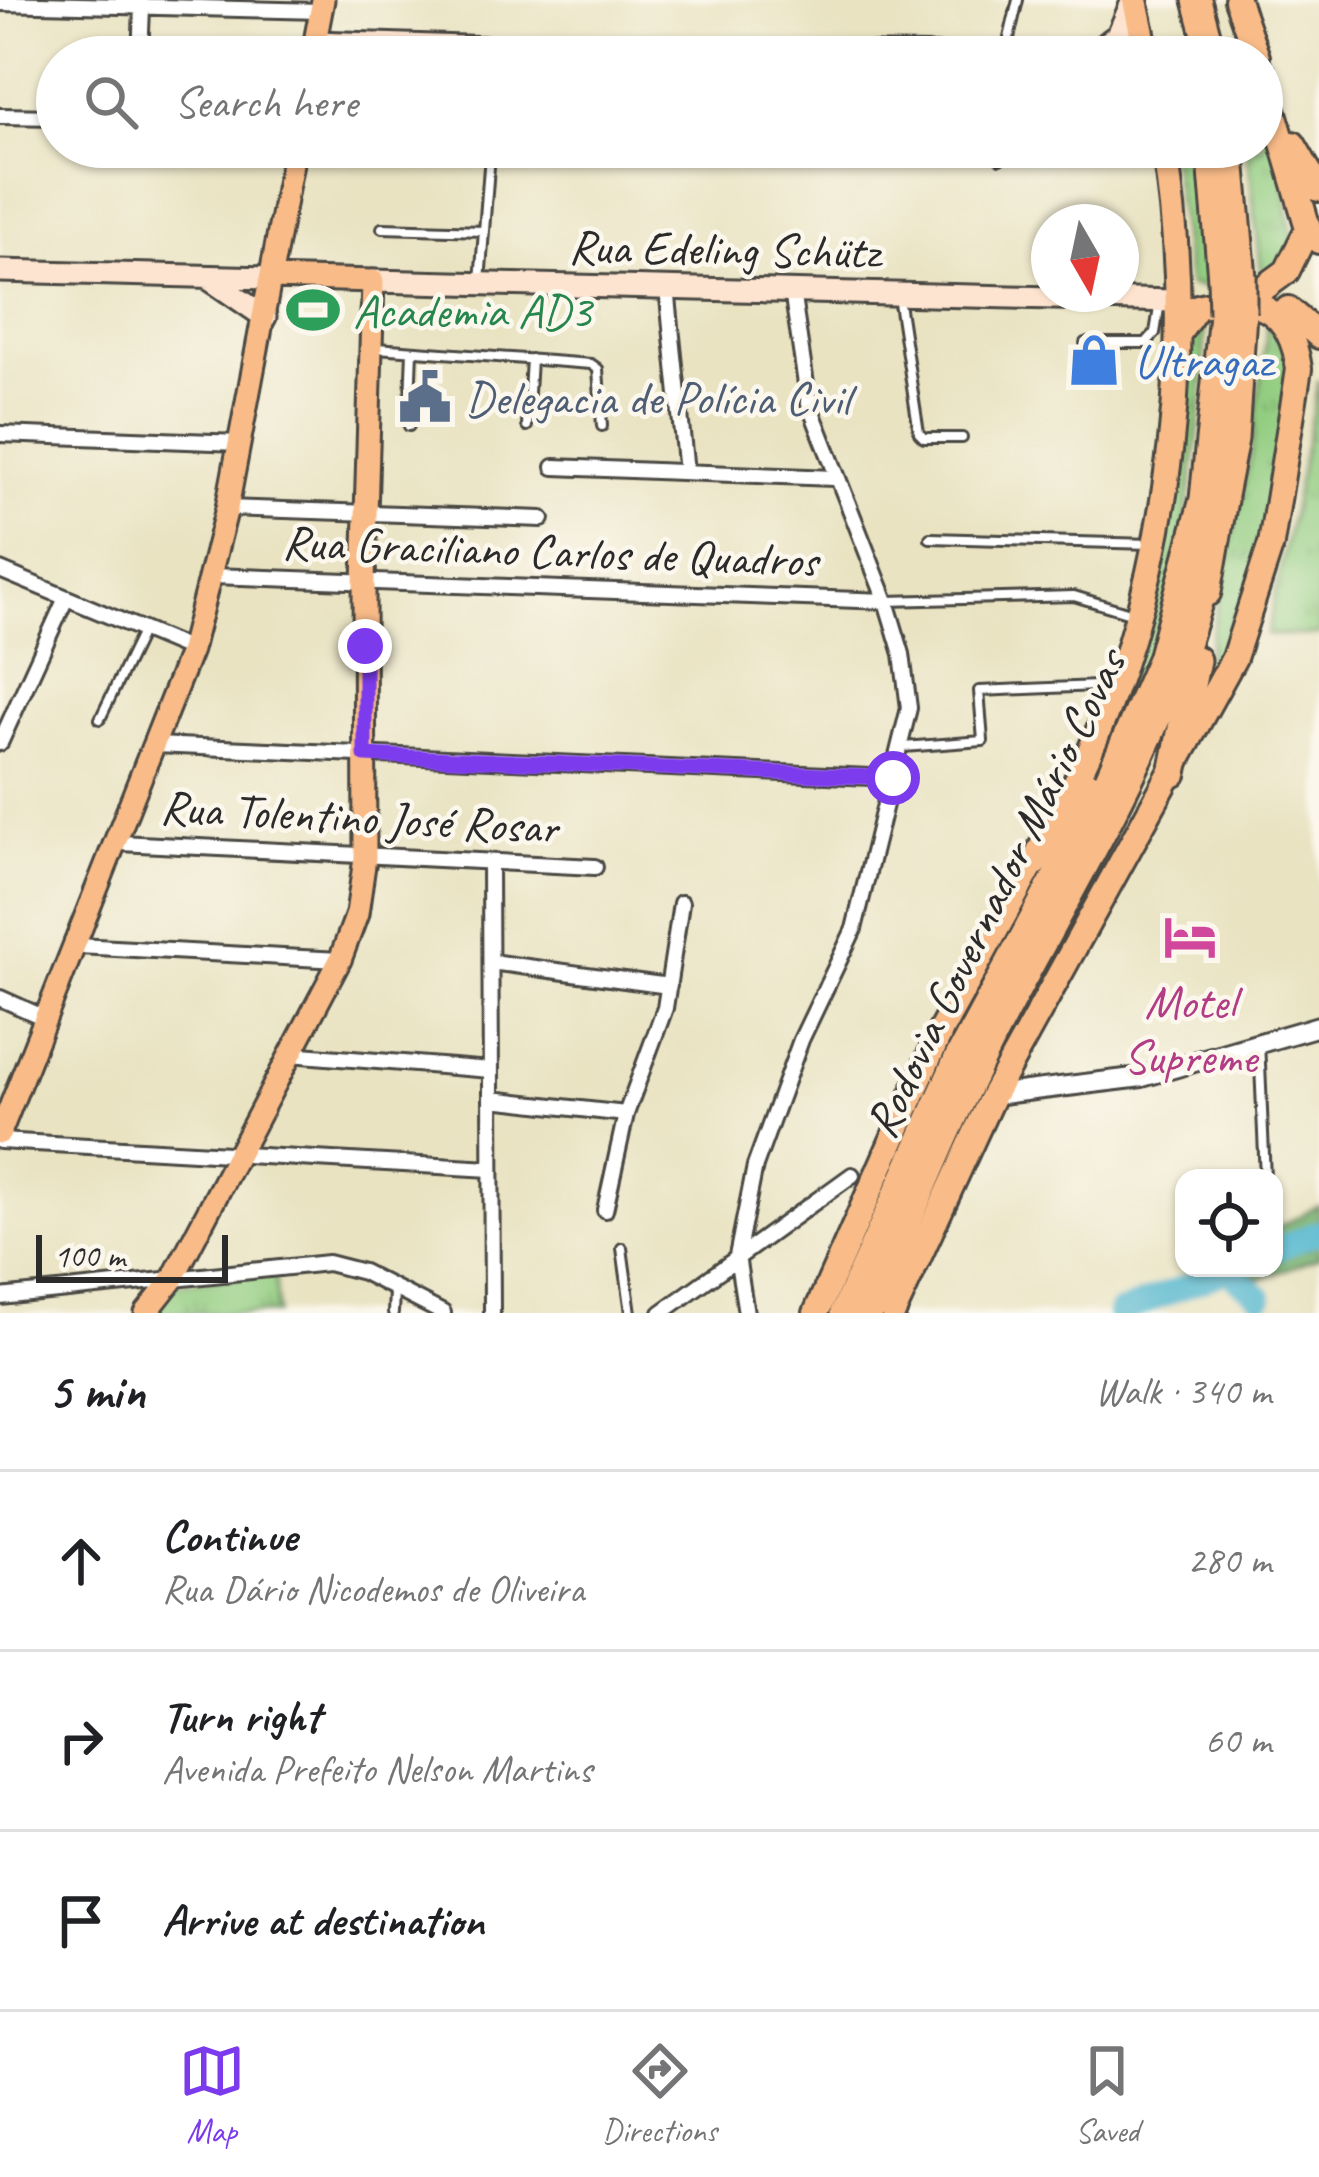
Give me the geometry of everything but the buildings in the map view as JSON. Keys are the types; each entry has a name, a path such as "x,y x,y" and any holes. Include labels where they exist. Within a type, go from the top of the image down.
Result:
{"highway":[{"path":"1134,0 1142,36"},
{"path":"1178,0 1187,36"},
{"path":"1197,0 1206,36"},
{"path":"1237,0 1250,36"},
{"path":"1283,128 1319,189"},
{"path":"1237,295 1287,271 1313,235 1283,136"},
{"path":"816,1313 936,1042 1092,747 1138,615 1169,454 1177,336 1167,301 1176,263 1166,168"},
{"name":"Rodovia Governador Mário Covas","path":"844,1313 966,1042 1133,730 1178,605 1204,500 1237,295 1214,168"},
{"name":"Rodovia Governador Mário Covas","path":"868,1313 987,1047 1141,762 1187,643 1227,478 1237,295 1231,168"},
{"path":"1176,263 1189,289 1276,297 1319,336"},
{"path":"893,1313 994,1095 1234,658 1263,578 1299,369 1293,336 1270,308 1206,304 1190,312 1177,336"},
{"path":"1299,369 1319,347"},
{"path":"1173,773 1227,478"},
{"path":"1033,863 1133,730"}],"main road":[{"path":"1117,36 1134,0"},
{"path":"316,36 322,5"},
{"path":"0,1137 120,843 191,650 227,508 291,168"},
{"path":"0,271 271,278"},
{"path":"199,275 230,289 265,317"},
{"name":"Rua Edeling Schütz","path":"271,278 1167,301"},
{"path":"146,1313 172,1280 340,960 357,914 365,858 364,583 373,281"}],"street":[{"path":"0,3 322,5"},
{"path":"141,36 142,7"},
{"path":"0,116 36,117"},
{"path":"667,288 686,472"},
{"path":"746,1313 737,1256 764,1138 801,1040 854,929 903,747 907,677 886,601 834,478 809,404 791,291"},
{"path":"0,434 240,443"},
{"path":"554,467 834,478"},
{"path":"227,508 542,519"},
{"path":"0,570 191,650"},
{"name":"Rua Graciliano Carlos de Quadros","path":"212,575 886,601"},
{"path":"0,743 66,598"},
{"path":"155,745 893,778"},
{"name":"Rua Tolentino José Rosar","path":"120,843 595,867"},
{"path":"490,862 492,1313"},
{"path":"605,1210 626,1114 669,986 682,903"},
{"path":"78,946 340,960"},
{"path":"491,962 669,986"},
{"path":"0,998 47,1019"},
{"path":"994,1095 1142,1077 1319,1026"},
{"path":"289,1054 491,1070"},
{"path":"491,1099 626,1114"},
{"path":"0,1137 491,1169"},
{"path":"661,1313 852,1174"},
{"path":"0,1297 328,1263 346,1266 443,1313"}],"lane":[{"path":"1010,36 1018,0"},
{"path":"480,284 489,168"},
{"path":"382,228 484,231"},
{"path":"897,294 919,433 924,438 962,439"},
{"path":"1085,343 1146,343 1167,301"},
{"path":"372,347 591,364 598,369 602,426"},
{"path":"409,426 412,351"},
{"path":"527,426 531,359"},
{"path":"930,538 1154,544"},
{"path":"886,601 1074,596 1138,615"},
{"path":"100,719 143,630"},
{"path":"903,747 982,741 979,691 1096,686"},
{"path":"1259,1041 1265,1169"},
{"path":"622,1247 631,1313"},
{"path":"393,1313 394,1289"}],"green space":[{"path":"1173,168 1199,168 1210,288 1189,285"},
{"path":"1249,168 1282,168 1294,251 1263,285"},
{"path":"1205,316 1198,429 1179,550 1146,666 1098,769 1156,571 1189,323"},
{"path":"1268,322 1295,367 1261,553 1226,650 1194,715 1251,455"},
{"path":"1319,379 1319,635 1267,635"},
{"path":"1319,1206 1319,1257 1283,1271 1283,1224"},
{"path":"275,1272 278,1313 152,1313 175,1285"}],"waterway":[{"path":"1283,1246 1319,1232"},
{"path":"1119,1313 1209,1277"},
{"path":"1235,1277 1261,1297"}],"place":[{"name":"Academia AD3","path":"313,310"},
{"name":"Ultragaz","path":"1094,360"},
{"name":"Delegacia de Polícia Civil","path":"425,397"},
{"name":"Motel Supreme","path":"1190,937"}],"route":[{"path":"365,646 365,755 893,778"}]}
